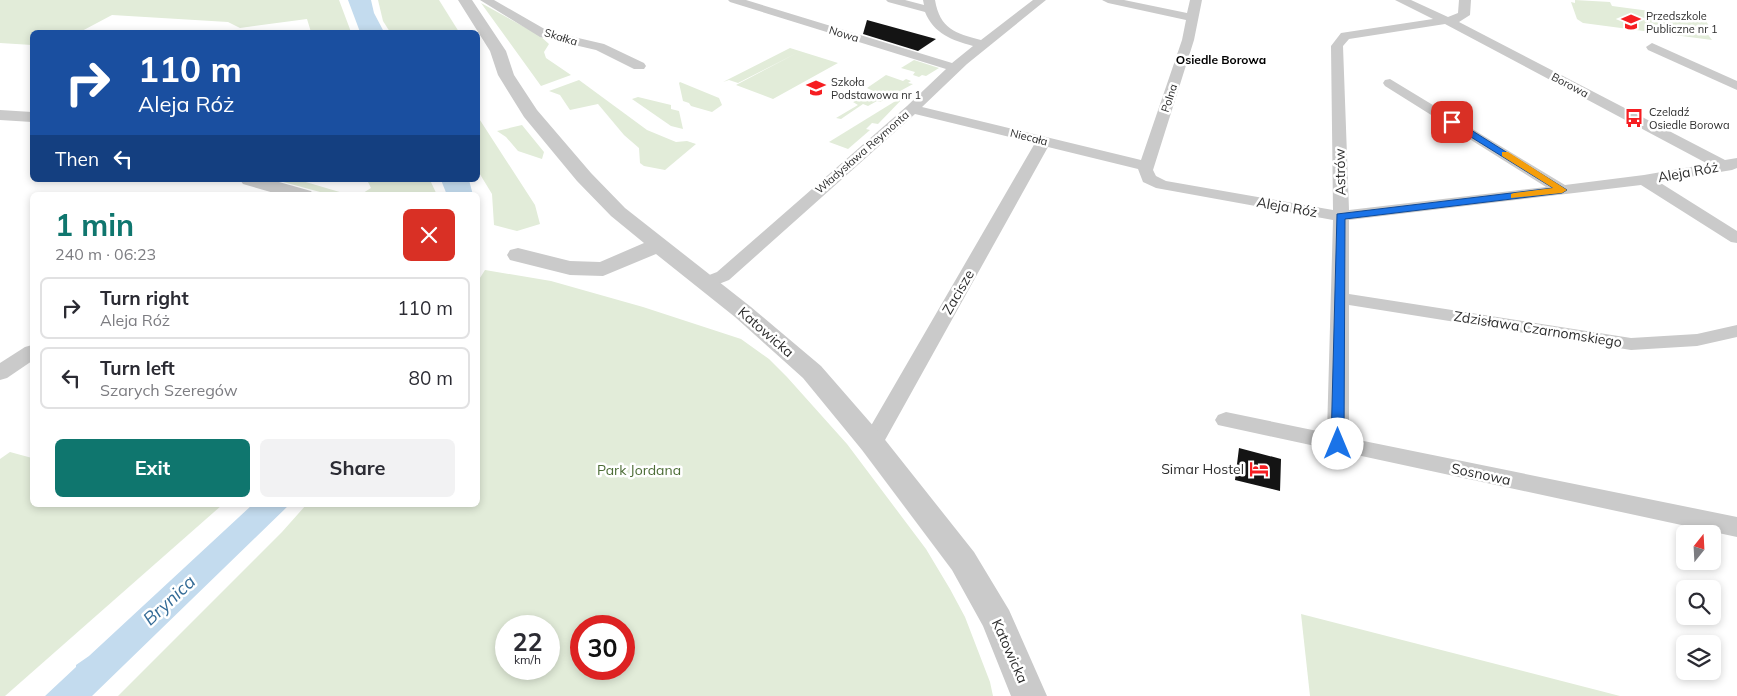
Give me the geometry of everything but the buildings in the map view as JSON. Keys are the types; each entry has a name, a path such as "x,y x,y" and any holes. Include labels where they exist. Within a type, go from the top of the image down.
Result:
{"street":[{"name":"Katowicka","path":"465,0 498,51 506,75 530,113 591,184 618,212 765,330 812,372 872,443 963,561 997,620 1029,696"},
{"name":"Skałka","path":"486,0 544,34 600,47 640,66"},
{"name":"Nowa","path":"734,0 954,68"},
{"path":"892,0 930,5 939,27 946,32 983,45"},
{"name":"Władysława Reymonta","path":"706,283 723,276 912,109 954,68 1040,0"},
{"path":"1108,0 1192,18"},
{"name":"Polna","path":"1146,166 1186,46 1196,0"},
{"name":"Borowa","path":"1401,0 1448,21 1732,167"},
{"path":"1448,21 1457,19 1464,14 1465,0"},
{"name":"Astrów","path":"1338,444 1341,216 1337,46 1345,36 1448,21"},
{"path":"1652,47 1737,86"},
{"path":"1390,83 1562,190"},
{"name":"Niecała","path":"912,109 1146,166"},
{"path":"0,115 30,117"},
{"name":"Zacisze","path":"872,443 1044,141"},
{"name":"Aleja Róż","path":"1146,166 1145,174 1162,185 1341,216 1644,180 1732,167"},
{"path":"1644,180 1737,238"},
{"path":"254,182 276,192"},
{"path":"518,255 570,268 603,269 658,245"},
{"name":"Zdzisława Czarnomskiego","path":"1339,298 1632,344 1697,340 1737,332"},
{"path":"0,373 30,353"},
{"name":"Sosnowa","path":"1226,420 1737,527"}],"green space":[{"path":"0,0 339,0 350,30 310,30 307,19 240,28 228,22 112,15 84,30 30,30 30,45 0,43"},
{"path":"378,0 439,0 458,30 389,30 383,21"},
{"path":"1575,0 1610,2 1612,6 1703,18 1712,29 1703,28 1712,40 1583,23 1577,19 1571,2 1575,3"},
{"path":"481,3 539,35 549,44 544,52 546,58 571,75 541,86"},
{"path":"790,48 838,63 773,99 736,85 797,53 738,83 729,80 723,82"},
{"path":"914,60 939,68 926,76 922,75 919,77 913,75 915,72 901,68"},
{"path":"886,75 903,81 906,79 911,81 908,83 913,84 880,102 877,101 868,106 863,104 841,119 836,118 858,105 853,102 873,91 867,88"},
{"path":"579,80 647,130 676,142 687,141 696,144 665,170 644,166 640,163 639,148 624,135 598,104 570,110 560,95 549,91"},
{"path":"680,82 719,98 722,105 712,112 691,106 683,101"},
{"path":"907,94 878,124 872,123 866,129 870,130 848,149 829,142"},
{"path":"638,97 671,105 671,109 679,111 683,129 671,126 632,99"},
{"path":"480,120 535,205 540,224 517,231 494,225 492,194 480,174"},
{"path":"522,125 544,152 542,159 518,151 506,137 497,131"},
{"path":"283,182 306,182 340,192 320,192"},
{"path":"368,182 431,182 436,192 365,192 371,188"},
{"name":"Park Jordana","path":"485,270 551,281 643,307 741,339 769,359 847,444 926,549 965,617 990,682 993,696 118,696 282,532 304,507 480,507 480,278"},
{"path":"10,452 30,457 30,507 220,507 5,696 0,696 0,459"},
{"path":"1301,614 1620,696 1310,696"}],"water":[{"path":"348,0 371,0 374,13 383,30 359,30"},
{"path":"442,182 470,182 472,192 446,192"},
{"name":"Brynica","path":"250,507 287,507 92,696 45,696 76,665 89,656"}],"slow traffic":[{"path":"1505,154 1562,190 1514,196"}],"place":[{"name":"Przedszkole Publiczne nr 1","path":"1631,22"},
{"name":"Szkoła Podstawowa nr 1","path":"816,88"},
{"name":"Czeladź Osiedle Borowa","path":"1634,118"},
{"name":"Simar Hostel","path":"1259,469"}],"district":[{"name":"Osiedle Borowa","path":"1221,59"}],"route":[{"path":"1338,444 1341,216 1562,190 1452,122"}]}
